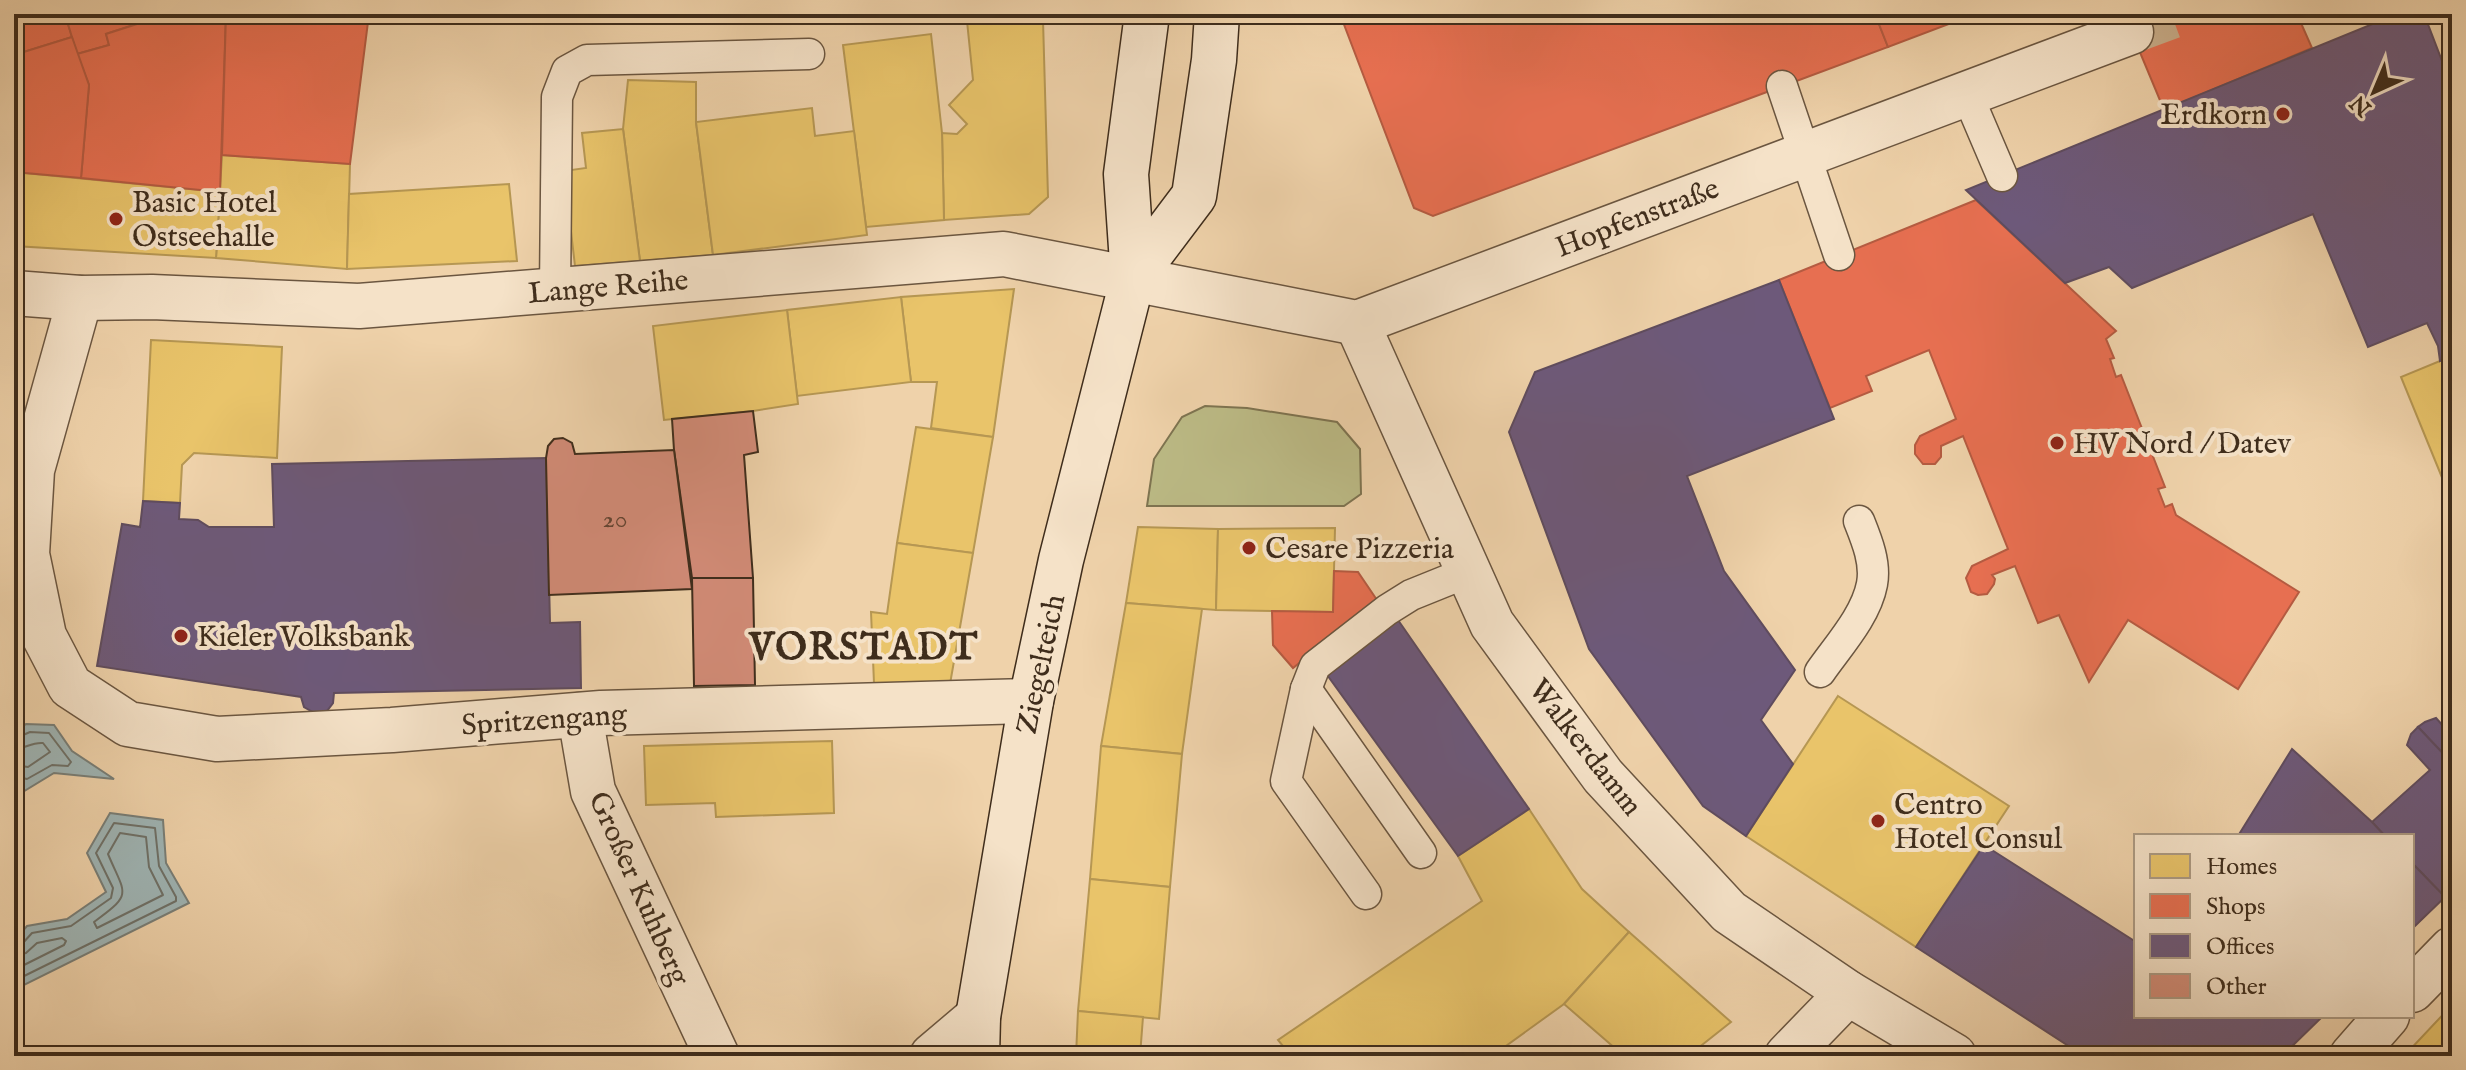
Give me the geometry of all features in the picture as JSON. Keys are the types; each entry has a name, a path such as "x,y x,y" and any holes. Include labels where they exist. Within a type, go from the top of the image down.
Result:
{"street":[{"name":"Ziegelteich","path":"978,1036 1031,701 1061,560 1133,277 1126,174 1147,14"},
{"name":"Ziegelteich","path":"1133,277 1194,196 1214,60 1217,14"},
{"name":"Hopfenstraße","path":"1357,323 2131,32"},
{"name":"Lange Reihe","path":"14,293 80,298 152,297 359,306 1004,254 1133,277"},
{"path":"1133,277 1357,323"},
{"name":"Spritzengang","path":"80,298 32,470 27,554 44,636 70,686 128,724 217,739 392,730 580,715 1031,701"},
{"name":"Walkerdamm","path":"1357,323 1492,624 1603,776 1729,912 1848,993 1954,1056"},
{"name":"Großer Kuhberg","path":"580,715 593,791 717,1056"},
{"path":"2414,988 2452,949"},
{"path":"1787,1056 1848,993"},
{"path":"2352,1056 2385,1018"},
{"path":"932,1056 978,1036"}],"lane":[{"path":"555,290 557,97 567,71 587,60 809,54"},
{"path":"1782,86 1839,255"},
{"path":"1967,94 2002,176"},
{"path":"1820,672 1859,616 1872,583 1871,552 1859,521"},
{"path":"1366,894 1286,781 1306,689 1315,666 1387,610 1411,595 1468,572"},
{"path":"1306,689 1421,853"}],"shaded area":[{"path":"1205,406 1247,408 1337,422 1360,449 1361,494 1344,506 1147,506 1154,459 1182,417"}],"water":[{"path":"26,724 54,725 72,751 114,779 54,773 21,793 14,774 14,733"},
{"path":"110,813 163,820 166,863 189,903 14,990 14,941 27,926 67,919 106,892 87,853"}],"building: Homes":[{"path":"1043,20 1048,197 1029,214 944,220 942,133 957,134 967,124 949,105 973,80 967,21"},
{"path":"931,34 942,133 944,220 866,227 843,45"},
{"path":"628,80 696,82 696,122 713,255 640,261 623,129"},
{"path":"812,108 815,136 854,131 867,235 713,255 696,122"},
{"path":"623,129 640,261 575,266 564,171 586,168 582,133"},
{"path":"222,155 350,164 347,269 216,258"},
{"name":"Basic Hotel Ostseehalle","path":"14,172 220,192 216,258 14,246"},
{"path":"509,184 517,261 347,269 349,194"},
{"path":"1014,289 993,437 931,428 937,382 911,382 901,297"},
{"path":"901,297 911,382 797,396 787,310"},
{"path":"787,310 798,404 664,420 653,326"},
{"path":"151,340 282,347 277,458 194,453 182,465 180,503 143,501"},
{"path":"2452,356 2452,502 2401,377"},
{"path":"916,427 993,437 973,553 897,543"},
{"path":"1138,527 1218,529 1216,610 1126,603"},
{"path":"1335,528 1333,612 1216,610 1218,529"},
{"path":"897,543 973,553 950,684 874,683 871,612 887,614"},
{"path":"1126,603 1202,609 1182,754 1101,746"},
{"name":"Centro Hotel Consul","path":"1838,696 2009,806 1916,947 1746,836"},
{"path":"832,741 834,813 716,817 715,803 646,805 644,746"},
{"path":"1101,746 1182,754 1170,887 1090,879"},
{"path":"1529,809 1582,889 1629,932 1564,1004 1492,1056 1291,1056 1278,1040 1482,901 1458,856"},
{"path":"1090,879 1170,887 1159,1019 1078,1011"},
{"path":"1629,932 1731,1022 1688,1056 1624,1056 1564,1004"},
{"path":"2452,1005 2452,1056 2404,1056"},
{"path":"1078,1011 1143,1017 1140,1056 1076,1056"}],"building: Shops":[{"path":"14,14 65,14 72,37 14,55"},
{"path":"65,14 168,14 106,34 109,45 77,54"},
{"path":"168,14 226,14 220,192 81,178 89,85 77,54 109,45 106,34"},
{"path":"226,14 369,14 350,164 222,155"},
{"path":"1340,14 1875,14 1888,47 1433,216 1414,208"},
{"path":"1875,14 1975,14 1888,47"},
{"path":"2124,14 2297,14 2312,48 2164,110"},
{"path":"72,37 89,85 81,178 14,172 14,55"},
{"name":"HV Nord / Datev","path":"1976,200 2116,331 2106,339 2114,358 2110,359 2116,377 2121,375 2165,487 2158,489 2165,507 2172,504 2176,515 2299,592 2238,689 2128,620 2089,682 2059,615 2038,623 2015,566 1992,575 1994,584 1987,594 1971,592 1966,578 1972,566 2008,549 1963,436 1941,446 1941,457 1935,464 1923,464 1915,454 1915,445 1920,436 1956,419 1929,350 1866,376 1872,391 1830,408 1779,280"},
{"path":"1334,571 1358,572 1377,600 1293,668 1273,645 1272,611 1333,612"}],"building: Offices":[{"path":"2397,14 2424,14 2452,87 2452,356 2440,361 2438,346 2427,323 2368,347 2313,214 2132,288 2109,267 2065,283 1966,190"},
{"path":"1779,280 1834,419 1687,476 1724,571 1795,670 1761,720 1793,764 1746,836 1703,806 1589,649 1509,432 1535,372"},
{"path":"546,458 550,623 580,622 581,688 334,693 333,703 327,711 318,715 304,707 301,697 97,666 122,524 140,527 143,501 180,503 179,519 198,520 209,527 274,527 272,464"},
{"path":"1398,620 1529,809 1458,856 1325,672"},
{"path":"2436,718 2452,736 2452,763 2418,727"},
{"path":"2418,727 2452,763 2452,890 2445,897 2414,865 2414,834 2383,834 2372,822 2430,770 2407,745"},
{"path":"2292,749 2383,834 2239,834"},
{"path":"1984,845 2134,941 2134,1018 2321,1018 2282,1056 2084,1056 1916,947"},
{"path":"2414,865 2445,897 2414,927"}],"building: Other":[{"path":"753,411 758,452 744,455 753,578 692,578 672,419"},
{"path":"563,438 572,443 575,454 674,450 692,589 549,595 546,458 548,446 554,439"},
{"path":"692,578 753,578 755,685 694,686"}],"tunnel":[{"path":"2131,32 2179,14"}],"place":[{"name":"Erdkorn","path":"2283,114"},
{"name":"Basic Hotel Ostseehalle","path":"116,219"},
{"name":"HV Nord / Datev","path":"2057,443"},
{"name":"Cesare Pizzeria","path":"1249,548"},
{"name":"Kieler Volksbank","path":"181,636"},
{"name":"Centro Hotel Consul","path":"1878,821"}],"district":[{"name":"VORSTADT","path":"864,646"}]}
